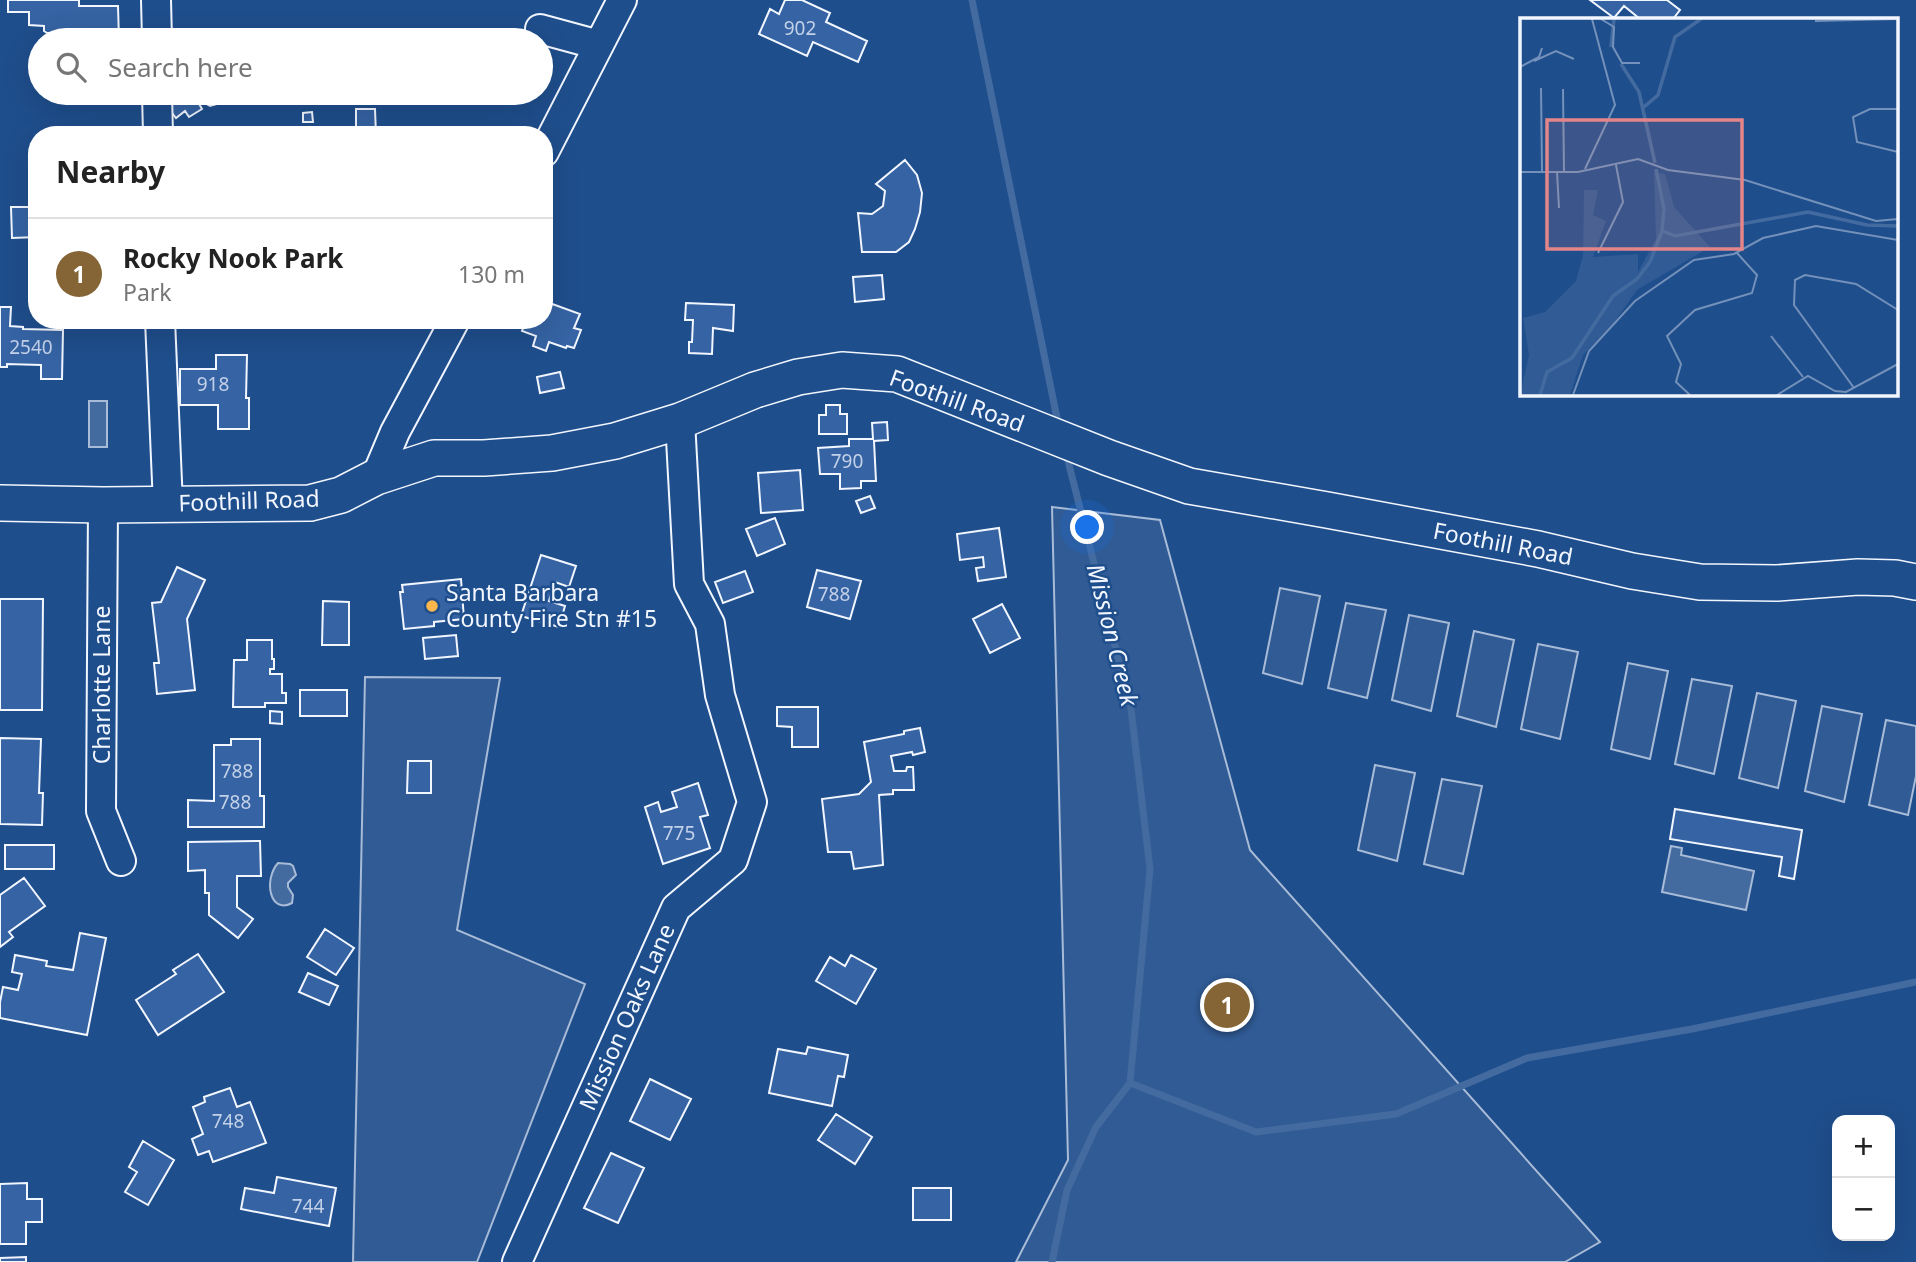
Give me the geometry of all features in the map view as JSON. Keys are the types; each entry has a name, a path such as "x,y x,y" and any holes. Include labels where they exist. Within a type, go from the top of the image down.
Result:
{"main road":[{"name":"Foothill Road","path":"0,503 310,503 341,495 376,477 434,458 484,458 552,453 615,441 680,421 755,390 798,377 842,370 897,374 1109,458 1189,486 1538,549 1700,582 1777,583 1858,577 1895,578 1916,582"}],"street":[{"path":"156,0 157,28"},
{"path":"553,135 622,0"},
{"path":"553,32 600,45"},
{"path":"157,105 158,126"},
{"path":"160,329 168,505"},
{"path":"376,477 395,432 450,329"},
{"name":"Mission Oaks Lane","path":"517,1262 676,908 733,860 752,802 720,695 710,624 689,584 680,421"},
{"name":"Charlotte Lane","path":"103,505 101,811 121,861"}],"shaded area":[{"path":"89,401 107,401 107,447 89,447"},
{"path":"1052,507 1160,520 1250,850 1600,1242 1565,1262 1016,1262 1068,1160"},
{"path":"1280,588 1320,596 1302,684 1263,673"},
{"path":"1346,603 1386,610 1367,698 1328,688"},
{"path":"1409,615 1449,623 1431,711 1392,700"},
{"path":"1474,631 1514,640 1496,727 1457,716"},
{"path":"1538,644 1578,652 1560,739 1521,729"},
{"path":"1628,663 1668,671 1650,759 1611,749"},
{"path":"365,677 500,678 457,930 585,984 477,1262 353,1262"},
{"path":"1692,679 1732,686 1714,774 1675,764"},
{"path":"1757,693 1796,701 1778,788 1739,778"},
{"path":"1822,706 1862,714 1844,802 1805,791"},
{"path":"1886,720 1916,726 1916,776 1908,815 1869,805"},
{"path":"1375,765 1415,773 1397,861 1358,850"},
{"path":"1442,779 1482,786 1463,874 1424,864"},
{"path":"1671,846 1682,848 1681,855 1754,871 1746,910 1662,892"},
{"path":"278,863 293,866 296,875 288,883 293,895 292,903 284,905 278,904 271,894 271,878"}],"building":[{"path":"8,0 79,0 79,6 118,6 119,28 44,28 29,25 29,12 8,12"},
{"path":"785,0 802,0 830,13 826,22 867,41 858,62 813,42 807,56 759,34 770,9 779,14"},
{"path":"1590,0 1667,0 1680,10 1674,18 1639,18 1624,6 1614,18"},
{"path":"166,105 200,105 202,109 189,117 185,111 176,118"},
{"path":"356,109 375,109 376,126 356,126"},
{"path":"312,112 313,122 303,122 303,113"},
{"path":"905,160 917,175 922,193 920,212 909,242 896,252 862,252 858,213 872,214 883,206 885,191 876,184"},
{"path":"11,207 28,207 28,237 12,238"},
{"path":"882,275 884,299 855,302 853,277"},
{"path":"686,303 734,305 733,331 713,328 712,354 689,353 693,320 685,320"},
{"path":"553,304 580,314 574,328 581,330 574,348 549,342 546,351 533,346 536,336 522,331 553,329"},
{"path":"0,307 11,307 10,326 63,330 62,379 41,379 41,365 7,364 7,367 0,367"},
{"path":"216,355 247,355 246,398 249,398 249,429 218,429 218,405 180,405 180,369 216,369"},
{"path":"560,372 564,388 540,393 537,377"},
{"path":"826,405 840,405 840,414 847,414 847,434 819,434 819,415 826,415"},
{"path":"887,422 888,440 874,441 876,481 861,481 861,488 840,489 840,474 820,474 818,448 849,446 849,439 873,439 872,423"},
{"path":"800,470 803,510 761,513 758,473"},
{"path":"870,496 875,508 861,513 856,501"},
{"path":"775,518 785,544 757,556 746,529"},
{"path":"999,528 1006,577 978,581 976,568 984,567 983,557 960,560 957,534"},
{"path":"541,555 576,566 569,587 555,582 549,601 565,606 559,627 521,616"},
{"path":"177,567 205,580 187,619 195,690 157,694 154,663 159,663 152,603 161,602"},
{"path":"817,570 861,581 850,619 807,607"},
{"path":"745,571 753,592 723,603 715,582"},
{"name":"Santa Barbara County Fire Stn #15","path":"461,579 464,619 404,629 400,592 403,592 402,585"},
{"path":"0,599 43,599 42,710 0,710"},
{"path":"323,601 349,602 349,645 322,645"},
{"path":"1002,604 1020,638 990,653 973,619"},
{"path":"456,635 458,656 425,659 423,638"},
{"path":"247,640 272,640 274,669 270,669 270,674 282,674 282,693 286,693 286,703 265,703 265,707 233,707 234,660 247,660"},
{"path":"300,690 347,690 347,716 300,716"},
{"path":"777,707 818,707 818,747 792,747 792,727 777,726"},
{"path":"270,711 282,712 282,724 270,723"},
{"path":"920,728 925,752 891,756 894,771 906,771 907,767 913,767 914,790 893,790 893,794 879,795 883,865 854,869 851,852 828,852 822,799 859,794 871,782 864,742"},
{"path":"0,738 41,739 39,793 43,793 42,825 0,824"},
{"path":"231,739 260,739 260,796 264,796 264,827 188,827 188,800 214,801 214,745 231,745"},
{"path":"408,761 431,761 431,793 407,793"},
{"path":"698,783 708,815 700,817 710,848 663,864 645,807 658,802 661,812 677,807 672,792"},
{"path":"1675,809 1802,830 1794,879 1779,876 1782,857 1670,839"},
{"path":"260,841 261,876 237,876 237,907 253,919 238,938 209,915 205,870 188,871 188,842"},
{"path":"5,845 54,845 54,869 5,869"},
{"path":"24,878 45,906 9,932 13,937 0,947 0,895"},
{"path":"325,929 354,948 336,975 307,957"},
{"path":"80,933 106,938 87,1035 0,1018 3,987 18,990 22,974 12,972 15,955 47,961 46,966 73,970"},
{"path":"198,954 224,992 158,1035 136,1000 176,974 173,970"},
{"path":"851,955 876,969 856,1004 816,981 830,957 845,966"},
{"path":"308,973 338,986 329,1005 299,992"},
{"path":"808,1047 848,1055 844,1077 838,1076 832,1106 769,1093 778,1049 806,1054"},
{"path":"650,1079 691,1099 670,1140 630,1121"},
{"path":"230,1088 237,1107 250,1102 266,1143 213,1162 209,1151 198,1155 192,1139 203,1134 193,1107 205,1102 204,1097"},
{"path":"836,1114 872,1137 855,1164 818,1140"},
{"path":"143,1141 174,1160 148,1205 125,1192 137,1172 129,1167"},
{"path":"611,1153 644,1168 618,1223 584,1208"},
{"path":"277,1177 336,1188 329,1226 241,1209 245,1188 274,1193"},
{"path":"27,1183 27,1199 42,1199 42,1222 26,1222 26,1244 0,1244 0,1184"},
{"path":"913,1188 951,1188 951,1220 913,1220"},
{"path":"26,1257 26,1262 0,1262 0,1258"}],"waterway":[{"name":"Mission Creek","path":"972,0 1059,428"},
{"name":"Mission Creek","path":"1052,1262 1067,1190 1096,1127 1130,1083 1150,869 1131,709 1066,453"},
{"path":"1130,1083 1256,1132 1396,1114 1527,1058 1692,1029 1916,982"}],"place":[{"name":"Santa Barbara County Fire Stn #15","path":"432,606"},
{"name":"Rocky Nook Park","path":"1227,1005"}]}
